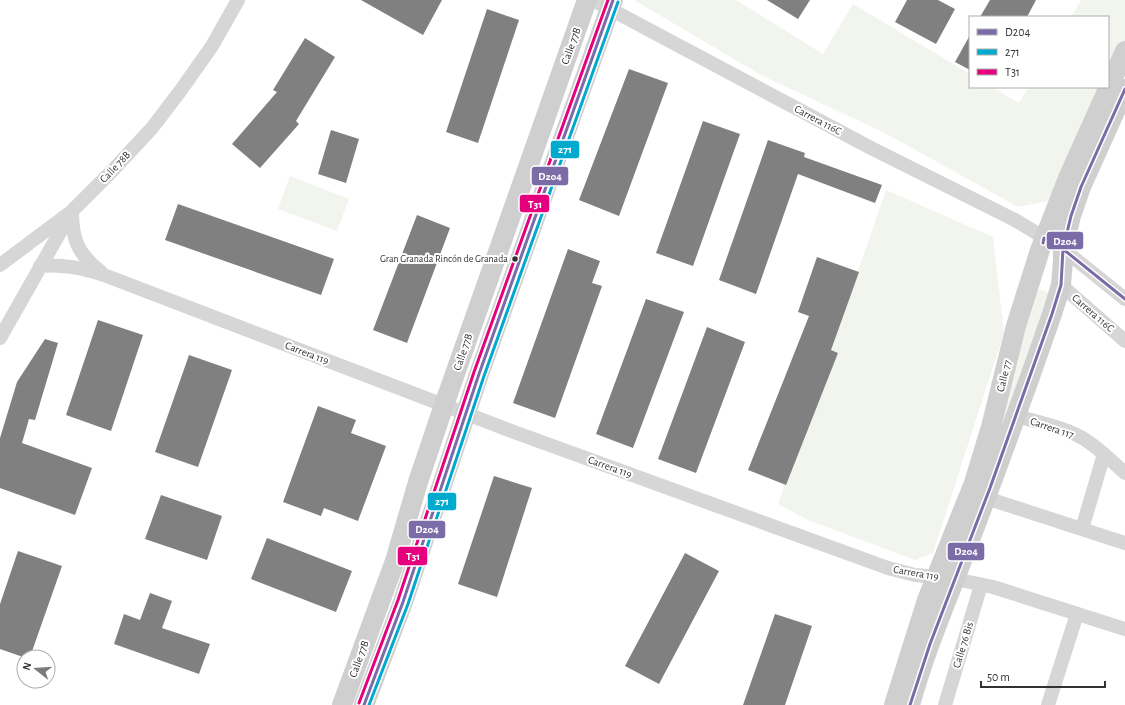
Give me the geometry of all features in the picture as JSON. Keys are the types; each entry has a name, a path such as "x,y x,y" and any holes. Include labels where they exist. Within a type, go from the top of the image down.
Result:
{"street":[{"name":"Calle 78B","path":"0,338 72,211 152,128 212,46 238,0"},
{"name":"Calle 77B","path":"342,705 395,561 418,482 444,405 587,0"},
{"name":"Calle 77B","path":"364,705 404,602 605,3"},
{"name":"Carrera 116C","path":"605,3 871,148 1015,220 1063,249 1125,299"},
{"name":"Calle 77","path":"1109,87 1125,52"},
{"name":"Calle 77","path":"910,705 920,671 933,636 945,579 990,427 1025,298 1044,238 1068,178 1109,88"},
{"name":"Calle 77","path":"894,705 920,619 945,579 986,498 1061,285 1063,249 1071,216 1081,187 1125,89"},
{"path":"0,265 72,211"},
{"name":"Carrera 119","path":"72,211 72,227 76,242 87,260 104,275"},
{"name":"Carrera 119","path":"40,266 70,266 90,270 466,414 888,568 903,573 993,587 1125,629"},
{"name":"Carrera 116C","path":"1061,285 1125,341"},
{"name":"Carrera 117","path":"1016,416 1070,432 1087,441 1125,473"},
{"path":"1082,529 1104,454"},
{"path":"986,498 1125,543"},
{"name":"Calle 76 Bis","path":"945,705 981,585"},
{"path":"1048,705 1077,614"}],"shaded area":[{"path":"634,0 736,0 823,54 853,4 969,73 969,88 994,88 1019,103 1028,88 1103,88 1048,201 1018,207 885,133 761,75"},
{"path":"1081,0 1125,0 1125,42 1109,75 1109,16 1072,16"},
{"path":"290,176 349,199 337,231 278,209"},
{"path":"886,190 993,237 1004,333 933,553 915,560 808,520 778,504"},
{"path":"1036,288 1052,294 981,481 1015,368"}],"building":[{"path":"361,0 442,0 423,35"},
{"path":"767,0 810,0 798,19"},
{"path":"907,0 938,0 955,9 936,44 895,22"},
{"path":"990,0 1036,0 1028,16 981,16"},
{"path":"487,9 519,20 478,143 446,132"},
{"path":"969,37 969,69 955,62"},
{"path":"305,38 335,57 296,121 299,124 260,168 232,144 277,92 273,90"},
{"path":"629,69 668,83 619,216 579,200"},
{"path":"703,121 740,134 693,266 656,253"},
{"path":"331,130 359,139 346,183 318,174"},
{"path":"768,140 805,153 804,157 882,185 875,203 798,174 756,294 719,280"},
{"path":"178,204 334,259 321,295 165,240"},
{"path":"417,215 450,228 407,343 373,330"},
{"path":"568,249 600,261 592,283 602,286 555,418 513,403"},
{"path":"817,257 859,272 831,350 838,353 786,485 748,470 809,316 798,312"},
{"path":"646,299 684,312 633,448 596,434"},
{"path":"98,320 143,335 111,431 66,415"},
{"path":"707,327 745,342 696,473 658,459"},
{"path":"45,339 58,343 35,420 29,419 22,443 92,468 75,515 0,488 0,438 17,382"},
{"path":"189,355 232,370 198,467 155,452"},
{"path":"318,406 356,420 351,433 386,446 358,521 324,508 321,516 283,502"},
{"path":"494,476 532,488 497,597 458,584"},
{"path":"161,495 222,516 207,560 145,539"},
{"path":"267,538 352,571 336,612 251,579"},
{"path":"18,551 62,566 33,649 16,649 16,655 0,649 0,604"},
{"path":"685,553 719,571 659,684 625,666"},
{"path":"150,593 172,601 162,628 210,644 199,674 114,644 124,614 140,620"},
{"path":"775,614 812,626 785,705 743,705"}],"transit line":[{"name":"T31","path":"359,703 398,600 474,372 608,0"},
{"name":"D204","path":"364,705 403,602 479,374 613,0"},
{"name":"271","path":"369,705 408,604 484,376 618,2"},
{"name":"D204","path":"910,705 930,644 990,488 1052,314 1061,285 1063,249 1071,216 1081,187 1125,89"},
{"name":"D204","path":"1043,243 1044,238 1063,249 1125,299"}],"place":[{"name":"Gran Granada Rincón de Granada","path":"515,259"}]}
